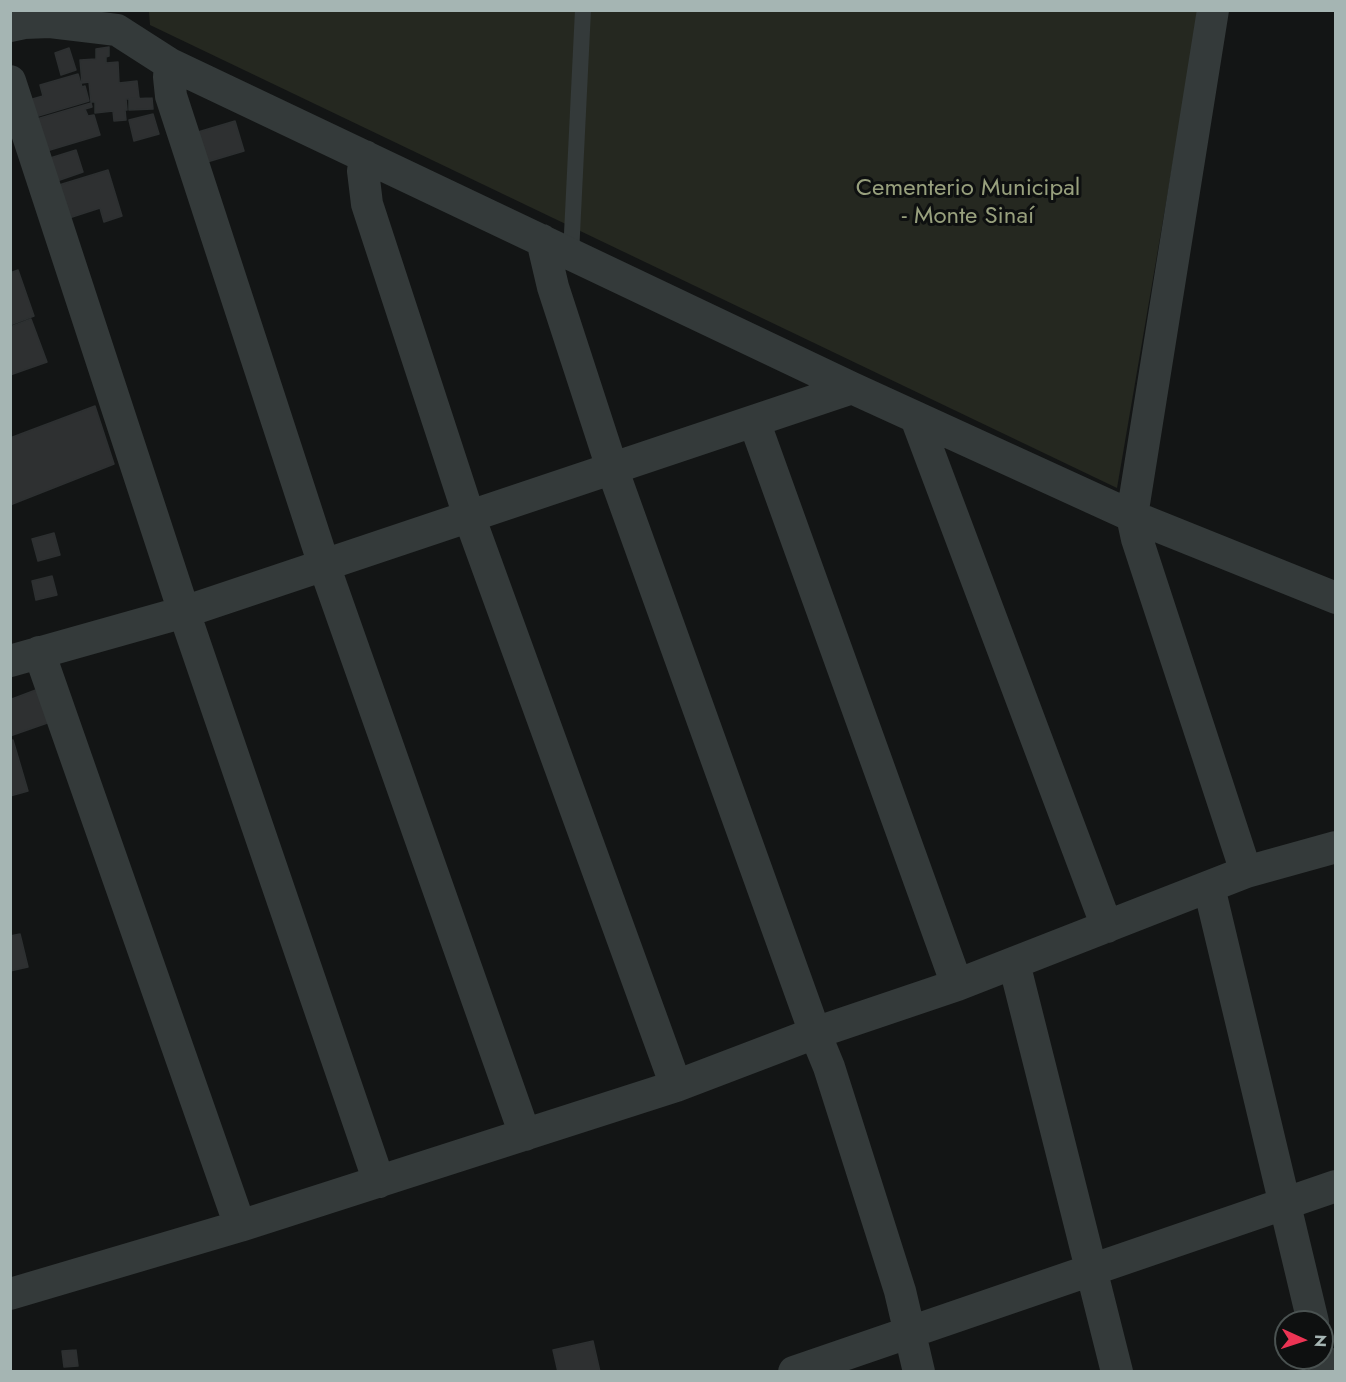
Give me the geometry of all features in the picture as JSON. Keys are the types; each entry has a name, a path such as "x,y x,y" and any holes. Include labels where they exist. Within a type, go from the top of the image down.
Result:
{"street":[{"path":"1213,10 1132,516 1137,539 1246,872"},
{"path":"10,26 24,23 107,20 170,64 852,388 1132,516 1335,598"},
{"path":"170,64 171,96 324,565 525,1135"},
{"path":"10,81 184,612 379,1182"},
{"path":"365,156 363,171 367,204 469,516 676,1086"},
{"path":"542,240 553,287 612,468 829,1067 897,1280 919,1371"},
{"path":"240,1227 25,657 184,612 852,388"},
{"path":"916,418 1107,927"},
{"path":"754,421 957,986"},
{"path":"10,1294 240,1227 676,1086 816,1033 957,986 1246,872 1335,848"},
{"path":"1209,887 1310,1310"},
{"path":"1014,963 1117,1371"},
{"path":"794,1371 1335,1186"}],"lane":[{"path":"571,254 584,10"}],"green space":[{"name":"Cementerio Municipal - Monte Sinaí","path":"149,11 1199,11 1117,488 150,25"}],"building":[{"path":"109,47 106,63 118,62 119,83 137,81 139,98 126,99 126,120 114,121 113,111 95,113 95,102 91,102 89,82 82,83 80,60 96,59 96,49"},
{"path":"69,48 76,70 61,75 55,53"},
{"path":"78,74 82,87 85,86 89,101 35,117 29,100 43,96 40,85"},
{"path":"152,98 153,109 129,110 129,99"},
{"path":"91,103 92,107 85,109 88,116 94,115 100,135 40,153 30,121"},
{"path":"153,114 159,134 134,141 129,120"},
{"path":"235,121 244,151 207,162 198,132"},
{"path":"76,150 83,172 54,182 47,159"},
{"path":"108,170 122,216 104,222 100,208 69,218 59,185"},
{"path":"18,270 34,316 10,325 10,273"},
{"path":"31,319 47,362 10,375 10,327"},
{"path":"95,406 114,464 10,505 10,438"},
{"path":"54,533 60,555 38,561 32,539"},
{"path":"52,576 57,595 36,600 32,581"},
{"path":"41,688 53,721 10,736 10,695 12,699"},
{"path":"13,740 28,791 10,796 10,741"},
{"path":"20,934 28,967 10,971 10,936"},
{"path":"593,1341 600,1372 558,1372 553,1350"},
{"path":"76,1350 78,1366 64,1367 62,1351"}]}
